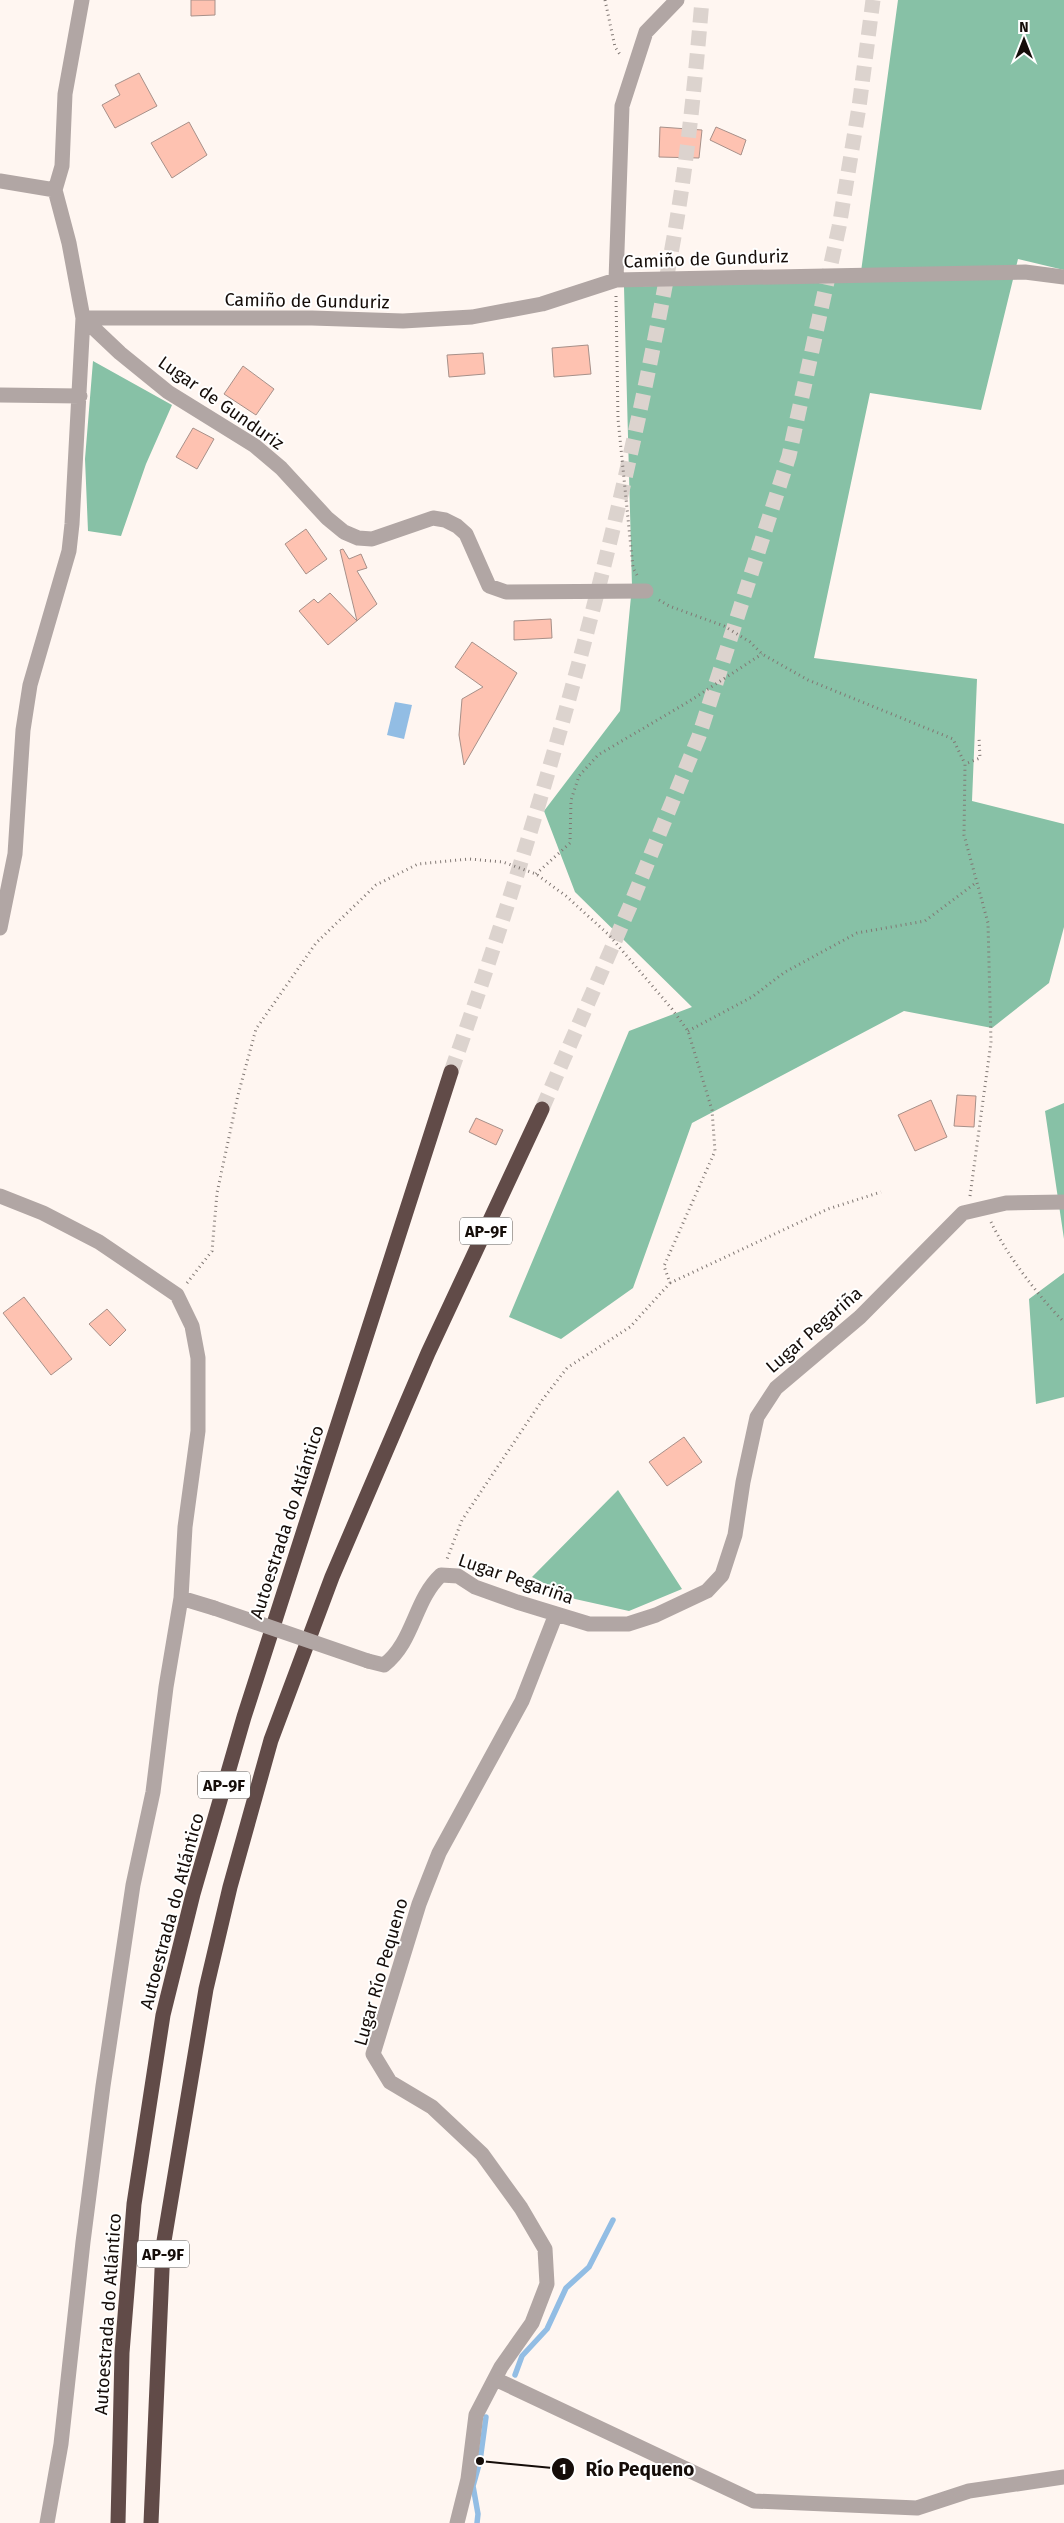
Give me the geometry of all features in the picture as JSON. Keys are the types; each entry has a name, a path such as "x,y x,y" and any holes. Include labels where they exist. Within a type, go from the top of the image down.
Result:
{"highway":[{"name":"Autoestrada do Atlántico","path":"118,2523 122,2353 134,2204 163,2015 193,1894 244,1717 451,1072"},
{"name":"AP-9F","path":"151,2523 163,2247 206,1989 233,1878 271,1740 332,1577 428,1353 542,1109"}],"street":[{"path":"0,928 15,854 23,730 30,684 69,551 80,396 83,318 69,243 55,190 62,166 65,94 82,0"},
{"path":"616,280 622,106 646,32 677,0"},
{"path":"0,181 55,190"},
{"name":"Camiño de Gunduriz","path":"83,318 312,318 403,321 472,317 542,304 616,280 1025,272 1064,277"},
{"name":"Lugar de Gunduriz","path":"83,318 120,353 168,392 255,446 281,468 327,518 344,532 358,538 372,539 433,518 445,520 457,526 466,534 489,586 496,590 524,592 646,591"},
{"path":"0,395 80,396"},
{"path":"0,1196 43,1213 99,1242 177,1295 192,1326 198,1358 198,1431 185,1527 181,1598 166,1687 153,1792 133,1885 103,2086 83,2242 61,2444 47,2523"},
{"path":"963,1213 1006,1203 1064,1202"},
{"name":"Lugar Pegariña","path":"181,1598 384,1665 394,1657 403,1645 431,1584 441,1575 458,1576 475,1587 589,1624 628,1624 656,1615 707,1591 722,1576 735,1535 745,1473 757,1417 776,1388 860,1317 963,1213"},
{"name":"Lugar Río Pequeno","path":"457,2523 468,2478 476,2415 501,2367 532,2323 547,2284 545,2249 521,2208 482,2154 432,2107 390,2082 373,2054 419,1904 439,1853 522,1701 556,1614"},
{"path":"495,2380 754,2502 917,2508 970,2491 1064,2477"}],"path":[{"path":"605,0 615,47 633,73"},
{"path":"616,280 618,419 633,568 646,591 669,606 724,626 750,642 762,654 808,680 953,739 965,764 964,835 988,923 991,1042 969,1200 963,1213"},
{"path":"536,874 570,843 571,800 579,776 598,755 762,654"},
{"path":"965,764 980,758 979,738"},
{"path":"177,1295 212,1251 217,1193 238,1095 256,1029 316,944 376,885 418,864 468,859 503,862 536,874 566,896 609,935 672,1009 688,1031 712,1110 715,1151 664,1266 670,1283"},
{"path":"688,1031 752,998 785,972 857,933 925,921 977,882"},
{"path":"441,1575 462,1520 543,1399 567,1368 630,1327 670,1283 828,1208 881,1192"},
{"path":"984,1208 996,1234 1034,1287 1064,1322"}],"green space":[{"path":"898,0 1064,0 1064,270 1018,259 981,410 870,393 814,658 977,679 972,801 1064,824 1064,927 1049,983 992,1028 904,1011 692,1123 633,1288 561,1339 509,1317 629,1031 692,1007 575,892 544,811 620,711 632,586 624,287 860,279"},
{"path":"93,361 172,405 146,464 121,536 88,531 85,459"},
{"path":"1064,1103 1064,1239 1045,1111"},
{"path":"1064,1273 1064,1397 1036,1404 1029,1299"},
{"path":"618,1490 682,1589 629,1611 575,1599 532,1577"}],"water":[{"path":"395,702 412,705 404,739 387,735"}],"building":[{"path":"191,0 215,0 215,15 191,16"},
{"path":"139,73 157,106 115,128 102,105 120,95 115,85"},
{"path":"189,122 207,155 172,178 151,143"},
{"path":"660,127 702,130 699,158 659,157"},
{"path":"716,127 746,140 741,155 710,140"},
{"path":"588,345 591,374 554,377 552,348"},
{"path":"483,353 485,374 449,377 447,355"},
{"path":"243,366 274,389 256,415 224,394"},
{"path":"193,428 214,439 197,469 176,457"},
{"path":"306,529 327,559 306,574 285,544"},
{"path":"343,549 349,559 361,554 367,568 357,571 377,604 357,621 340,550"},
{"path":"330,593 357,621 328,645 299,611 314,599 318,603"},
{"path":"551,619 552,638 514,640 514,621"},
{"path":"472,642 517,673 464,765 459,735 462,699 483,687 455,667"},
{"path":"957,1095 976,1096 974,1127 954,1126"},
{"path":"931,1100 947,1137 915,1151 898,1115"},
{"path":"476,1118 503,1130 496,1145 469,1132"},
{"path":"24,1297 72,1359 51,1375 3,1313"},
{"path":"107,1309 126,1330 110,1346 89,1324"},
{"path":"684,1437 702,1462 667,1486 649,1462"}],"waterway":[{"path":"515,2375 522,2356 547,2329 566,2288 589,2267 613,2220"},
{"path":"477,2523 478,2514 473,2486 480,2461 486,2417"}],"tunnel":[{"path":"451,1072 519,870 549,767 605,561 630,457 652,353 682,186 702,0"},
{"path":"542,1109 630,906 699,736 789,456 839,227 859,107 873,0"}],"place":[{"name":"Río Pequeno","path":"480,2461"}]}
